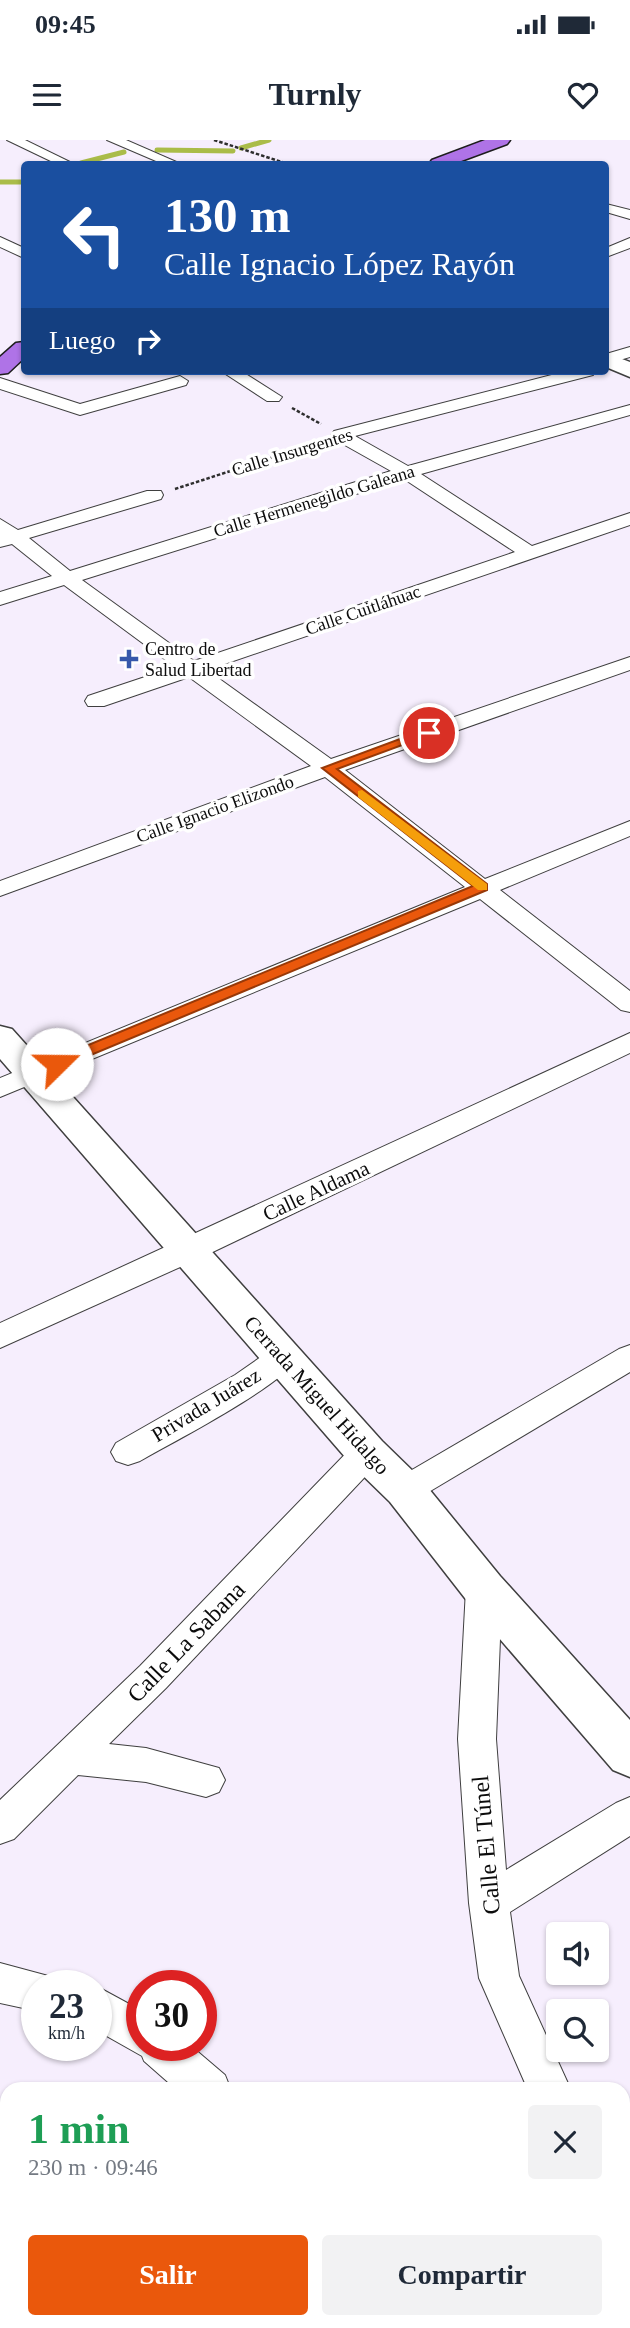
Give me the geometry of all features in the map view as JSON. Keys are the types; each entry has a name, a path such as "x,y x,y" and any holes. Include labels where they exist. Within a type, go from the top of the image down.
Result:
{"main road":[{"path":"439,161 471,140"},
{"path":"442,161 501,140"},
{"path":"0,343 21,328"},
{"path":"0,368 21,350"}],"street":[{"path":"14,140 60,161"},
{"path":"114,140 166,161"},
{"path":"609,209 630,215"},
{"path":"0,241 21,252"},
{"path":"609,252 630,242"},
{"path":"7,385 28,375"},
{"path":"236,375 273,397"},
{"name":"Calle Insurgentes","path":"340,435 572,375"},
{"path":"7,385 80,410 180,381"},
{"name":"Calle Hermenegildo Galeana","path":"0,598 406,472 630,410"},
{"path":"340,435 406,472 530,553"},
{"path":"5,534 155,495"},
{"name":"Calle Cuitláhuac","path":"96,701 630,519"},
{"path":"5,534 328,768 630,1004"},
{"name":"Calle Ignacio Elizondo","path":"0,889 328,768 630,663"},
{"path":"16,1081 630,828"},
{"name":"Cerrada Miguel Hidalgo","path":"0,1037 16,1081 187,1251 367,1453 404,1490 484,1589 630,1755"},
{"name":"Calle Aldama","path":"0,1336 630,1042"},
{"path":"404,1490 630,1357"},
{"name":"Privada Juárez","path":"128,1452 246,1384 282,1358"},
{"name":"Calle La Sabana","path":"0,1826 153,1677 367,1453"},
{"name":"Calle El Túnel","path":"484,1589 477,1739 489,1903 499,1978 546,2082"},
{"path":"71,1757 146,1765 206,1780"},
{"path":"489,1903 630,1815"},
{"path":"0,1983 21,1987"},
{"path":"176,2061 201,2082"}],"path":[{"path":"214,140 278,161"},
{"path":"273,397 340,435"},
{"name":"Calle Insurgentes","path":"155,495 340,435"}],"waterway":[{"path":"241,148 269,140"},
{"path":"157,150 233,151"},
{"path":"89,161 124,152"},
{"path":"0,182 21,182"}],"slow traffic":[{"path":"362,794 482,887"}],"place":[{"name":"Centro de Salud Libertad","path":"129,659"}],"route":[{"path":"57,1064 483,887 328,768 429,733"}]}
